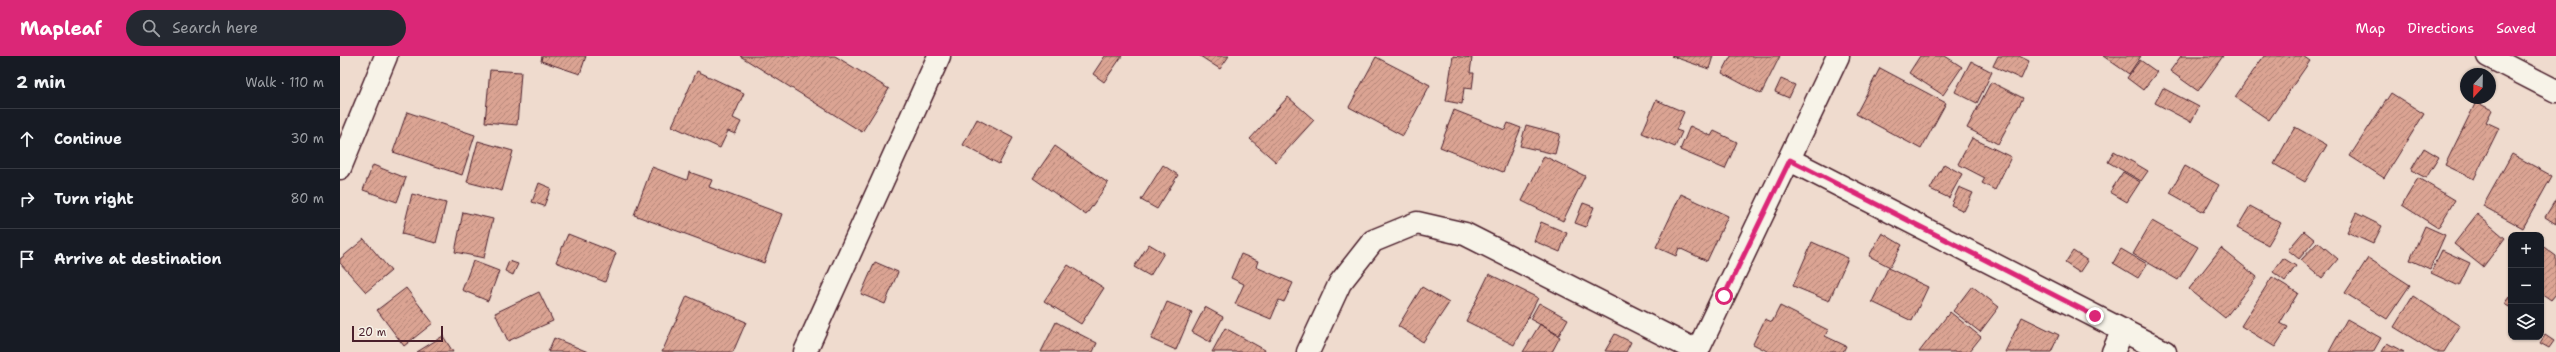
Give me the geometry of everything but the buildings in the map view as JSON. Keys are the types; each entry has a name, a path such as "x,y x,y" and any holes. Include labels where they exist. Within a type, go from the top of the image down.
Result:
{"street":[{"path":"340,168 386,56"},
{"path":"805,352 939,56"},
{"path":"1308,352 1340,283 1373,241 1417,223 1465,234 1697,352 1790,160 1838,56"},
{"path":"2488,56 2556,91"},
{"path":"1790,160 2165,352"},
{"path":"2113,352 2123,330"}],"route":[{"path":"1724,296 1790,160 2095,316"}]}
